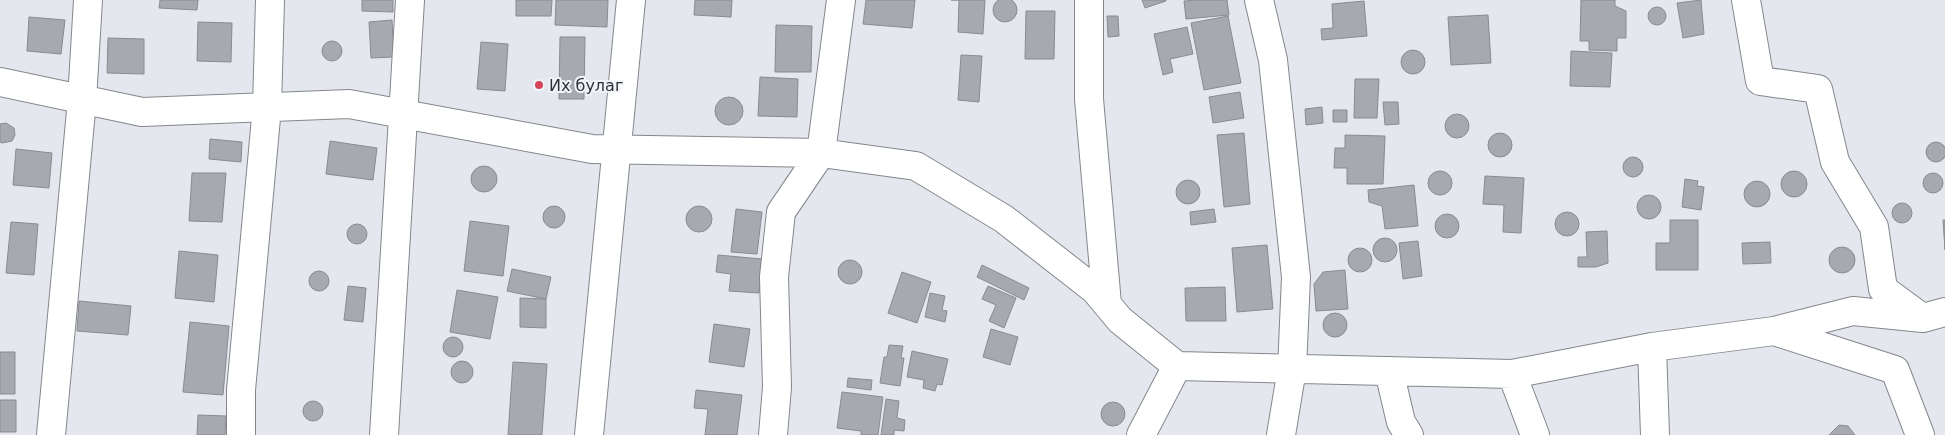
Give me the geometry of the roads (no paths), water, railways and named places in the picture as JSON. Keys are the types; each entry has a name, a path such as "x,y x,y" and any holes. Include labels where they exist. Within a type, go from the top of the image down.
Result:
{"street":[{"path":"51,435 82,100 88,0"},
{"path":"241,435 241,390 267,107 270,0"},
{"path":"384,435 410,0"},
{"path":"589,435 631,0"},
{"path":"773,435 777,387 774,277 781,212 821,153 841,0"},
{"path":"1089,0 1089,99 1107,304"},
{"path":"1259,0 1273,60 1296,277 1292,369 1280,435"},
{"path":"1746,0 1760,81 1818,89 1835,162 1874,227 1883,290 1934,315"},
{"path":"0,82 142,112 348,104 592,149 821,153 916,166 1004,219 1095,290 1120,320 1177,366 1512,374 1652,347 1774,330 1853,311 1934,315"},
{"path":"1774,330 1895,370 1920,435"},
{"path":"1652,347 1655,435"},
{"path":"1141,435 1177,366"},
{"path":"1389,371 1401,422 1409,435"},
{"path":"1512,374 1535,435"}],"place":[{"name":"Их булаг","path":"539,85"}]}
